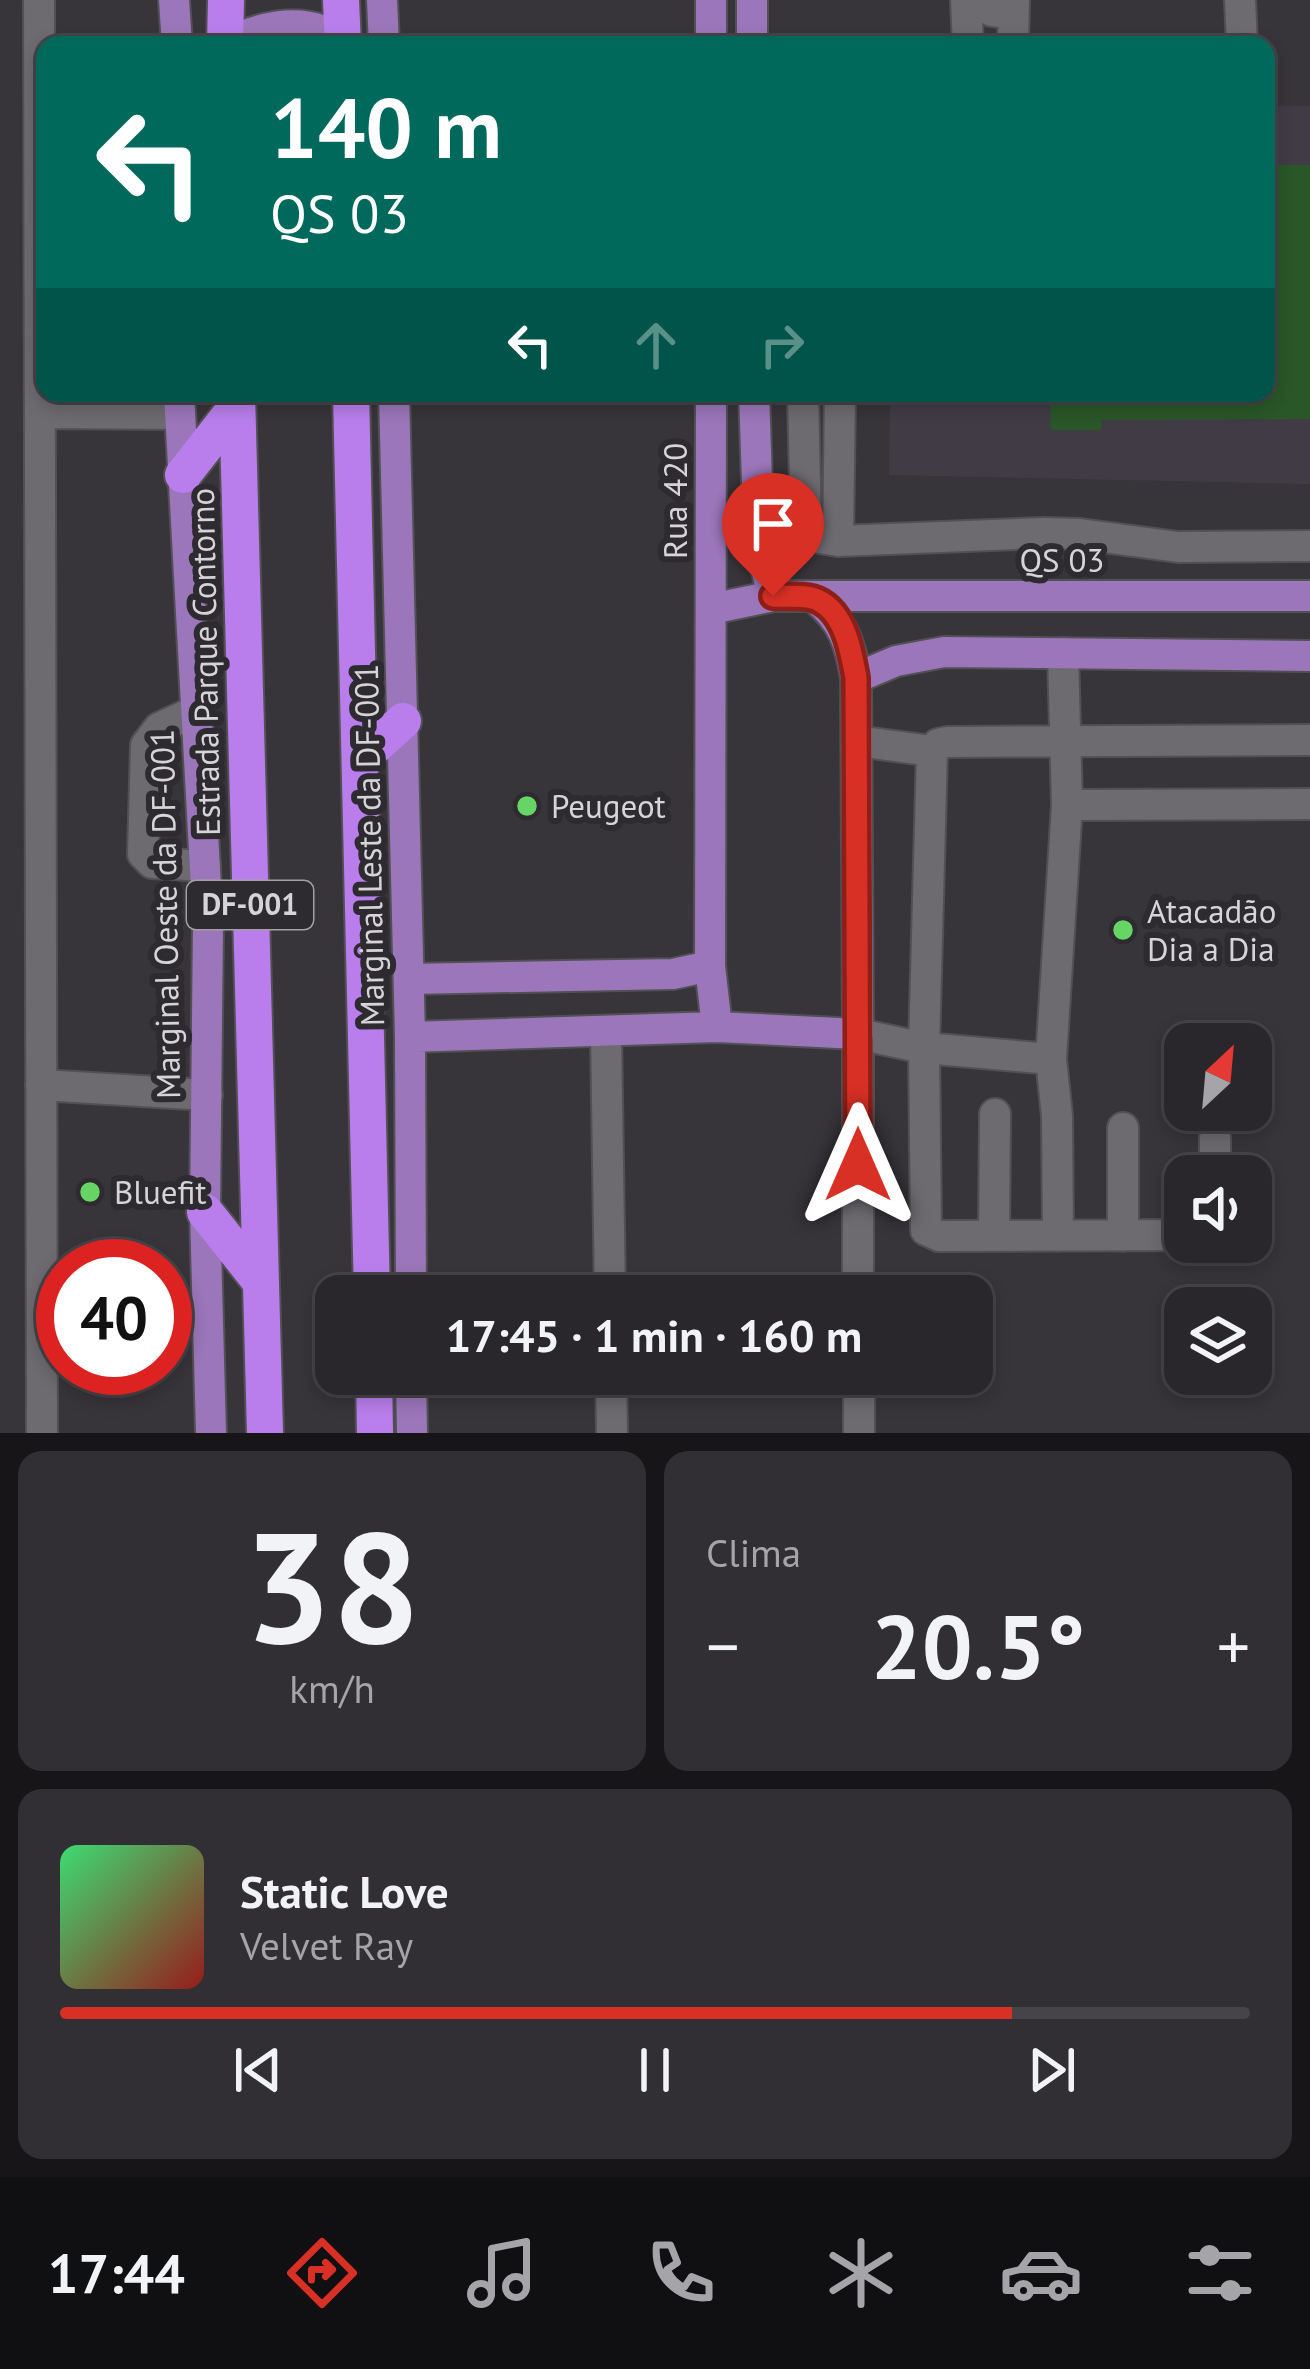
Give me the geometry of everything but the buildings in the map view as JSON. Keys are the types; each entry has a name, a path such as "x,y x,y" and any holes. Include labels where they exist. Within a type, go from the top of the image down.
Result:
{"highway":[{"path":"224,36 226,0"},
{"path":"341,0 344,36"},
{"path":"182,475 236,402"},
{"name":"Estrada Parque Contorno","path":"237,402 260,1428"},
{"path":"351,402 372,1275"},
{"path":"360,760 403,721"},
{"path":"205,1212 259,1280"},
{"path":"374,1395 375,1433"}],"main road":[{"path":"175,0 177,36"},
{"path":"382,0 384,36"},
{"path":"711,0 711,36"},
{"path":"752,0 752,36"},
{"path":"242,36 288,24 312,26 331,36"},
{"name":"Marginal Leste da DF-001","path":"394,402 409,979 411,1275"},
{"name":"Rua 420","path":"710,609 711,402"},
{"path":"762,402 759,540 773,596"},
{"name":"Marginal Oeste da DF-001","path":"179,403 206,866 205,1212 211,1433"},
{"name":"QS 03","path":"710,609 773,596 1310,596"},
{"path":"1197,655 1190,635 1192,617 1204,596"},
{"path":"410,1037 717,1027 858,1034 856,678 849,641 837,616 814,598"},
{"path":"710,609 710,966 717,1027"},
{"path":"856,678 896,661 944,652 1310,656"},
{"path":"409,979 673,974 710,966"},
{"path":"554,1032 550,1007 555,979"},
{"path":"411,1395 412,1433"}],"street":[{"path":"39,0 39,36"},
{"path":"966,0 968,36"},
{"path":"1240,0 1242,36"},
{"path":"40,402 41,1085 48,1239"},
{"path":"803,402 806,527 814,537 838,541 1062,533 1178,547 1310,546"},
{"path":"838,541 840,402"},
{"path":"40,413 179,403"},
{"path":"1058,1236 1057,1116 1051,1059 1067,806 1063,653"},
{"path":"196,711 159,728 146,745 143,854 152,863 206,866"},
{"path":"1164,1235 939,1236 926,1230 924,1048 932,751 947,742 1310,740"},
{"path":"857,741 932,751"},
{"path":"1067,806 1310,804"},
{"path":"606,1032 610,1275"},
{"path":"858,1275 858,1034 924,1048 1051,1059"},
{"path":"41,1085 207,1095"},
{"path":"994,1236 995,1114"},
{"path":"1124,1128 1124,1236"},
{"path":"1215,1138 1215,1155"},
{"path":"192,1312 207,1312"},
{"path":"42,1433 45,1395"},
{"path":"611,1395 612,1433"},
{"path":"859,1395 859,1433"}],"shaded area":[{"path":"1275,106 1310,106 1310,484 889,475 890,402 1275,402"}],"green space":[{"path":"1275,165 1310,165 1310,419 1102,420 1101,430 1051,430 1050,402 1275,402"}],"place":[{"name":"Peugeot","path":"527,806"},
{"name":"Atacadão Dia a Dia","path":"1123,930"},
{"name":"Bluefit","path":"90,1192"}],"route":[{"path":"773,596 814,598 837,616 849,641 856,678 858,1165"}]}
